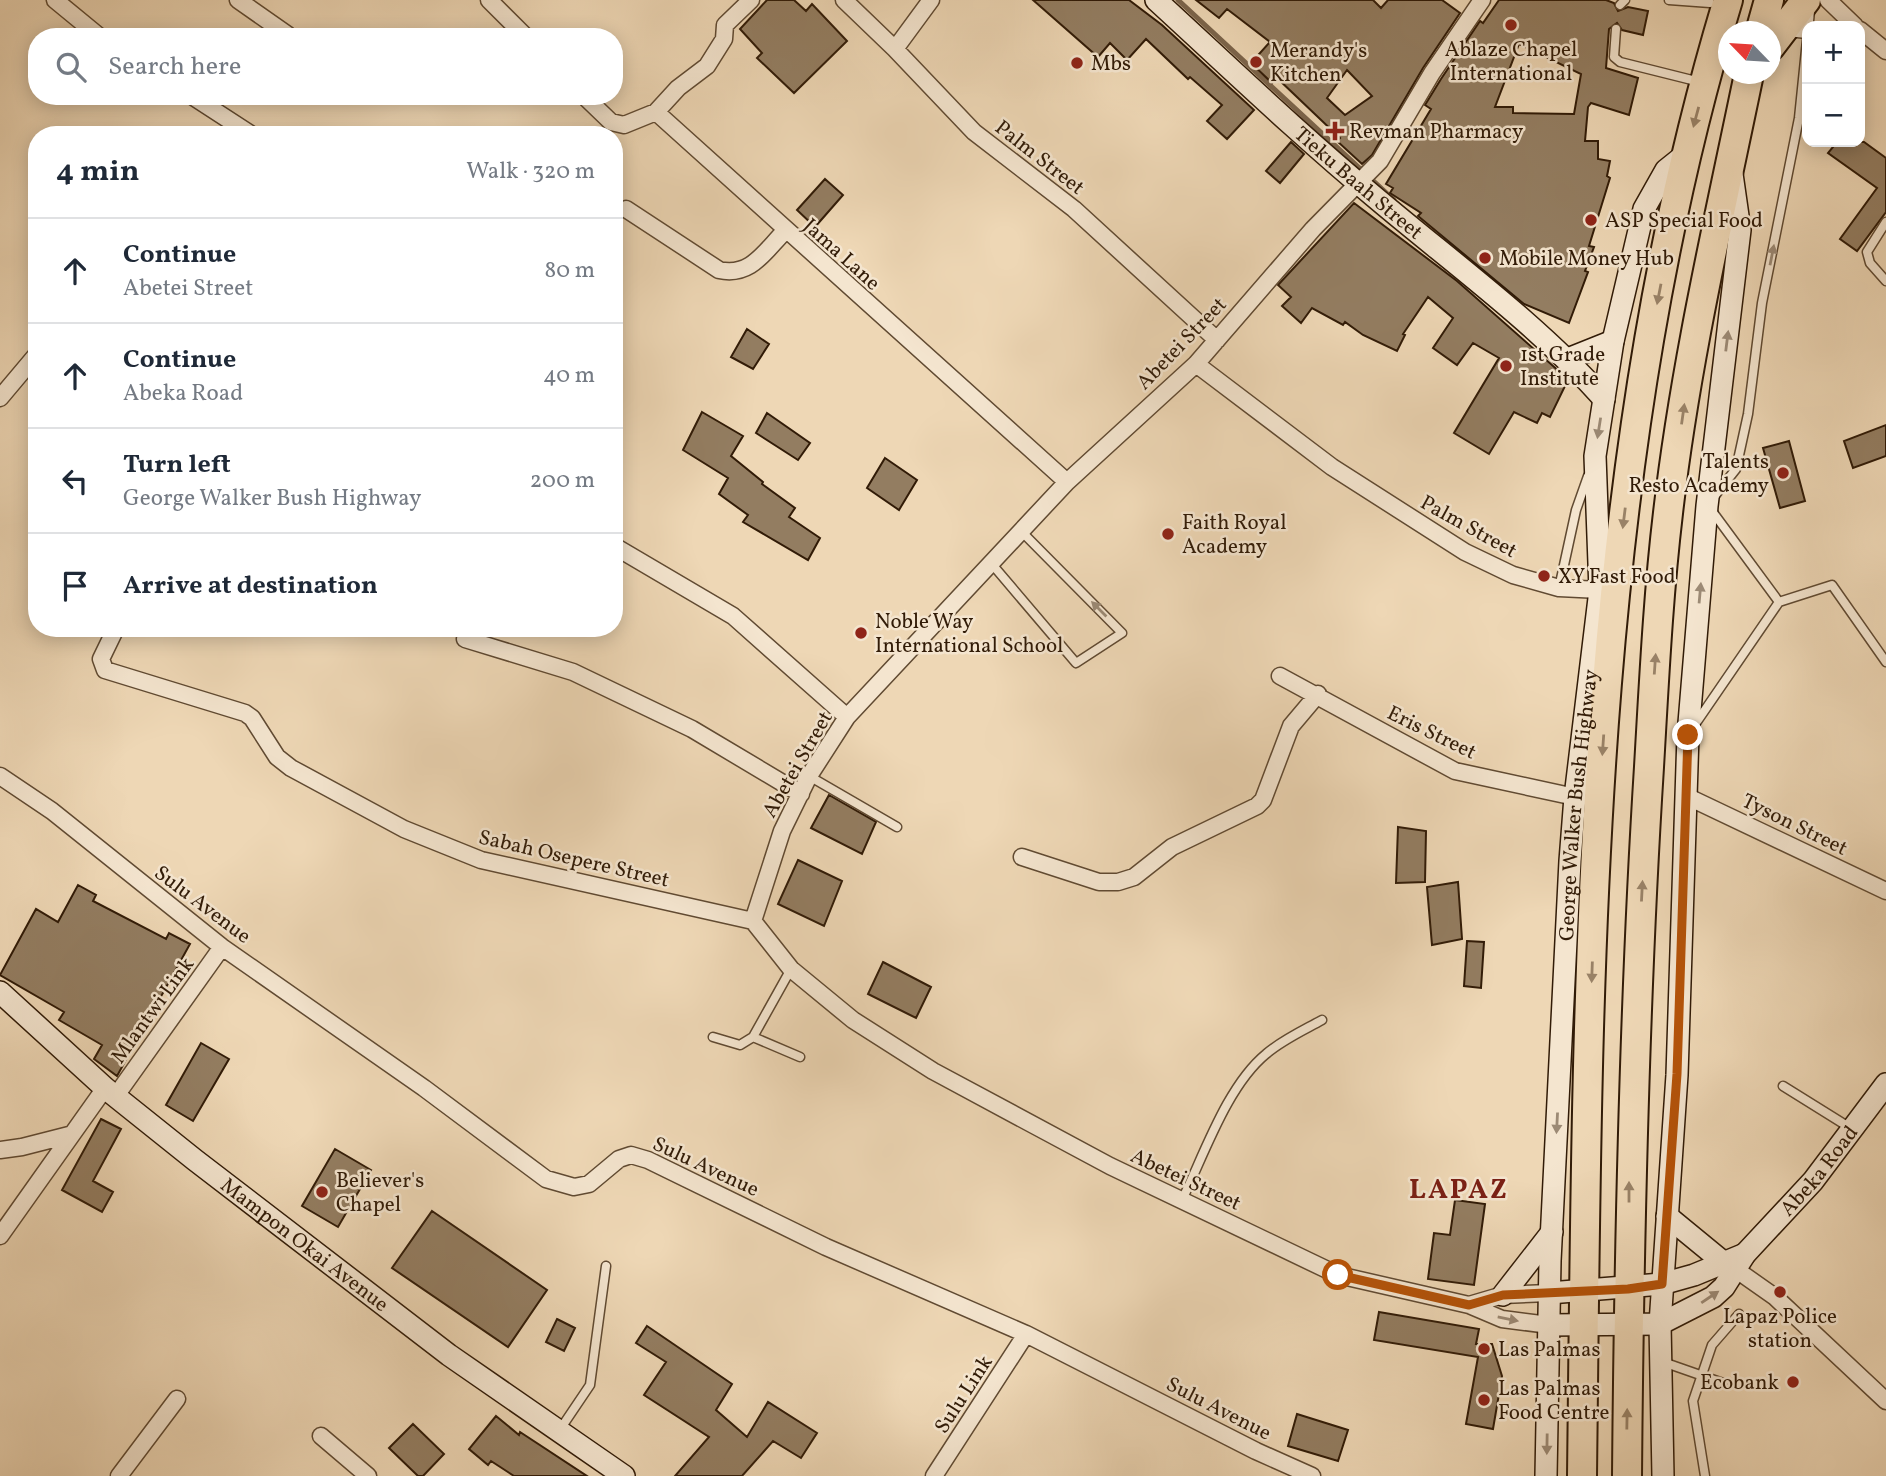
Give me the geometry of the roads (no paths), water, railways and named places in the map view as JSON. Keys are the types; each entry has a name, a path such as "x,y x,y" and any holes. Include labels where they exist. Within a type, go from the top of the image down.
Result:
{"highway":[{"path":"1763,21 1769,0"},
{"path":"1793,34 1806,0"},
{"name":"George Walker Bush Highway","path":"1582,1476 1583,1290 1596,843 1613,609 1637,411 1686,155 1718,32 1716,1"},
{"path":"1626,1476 1628,1289 1644,842 1668,511 1685,402 1747,84"},
{"path":"1584,1260 1591,1275 1605,1280 1620,1276 1629,1260"},
{"path":"1583,1362 1592,1346 1606,1341 1620,1347 1628,1361"}],"street":[{"path":"55,0 89,28"},
{"path":"238,0 278,28"},
{"path":"489,0 517,28"},
{"path":"593,105 611,122 624,125 656,112 678,88 708,66 724,39 725,25 751,0"},
{"name":"Palm Street","path":"844,0 895,48 974,132 1074,209 1217,340"},
{"path":"895,48 931,0"},
{"name":"Tieku Baah Street","path":"1156,0 1262,100 1358,184 1568,359 1604,399"},
{"path":"1828,0 1849,21"},
{"path":"1850,0 1855,21"},
{"name":"Abetei Street","path":"1474,3 1380,162 1313,229 1196,364 1067,482 847,717 809,776 775,852 753,921 791,969 853,1020 933,1070 1110,1166 1338,1275 1469,1305 1502,1320 1549,1325"},
{"path":"1865,35 1886,51"},
{"path":"206,105 238,126"},
{"name":"Jama Lane","path":"656,112 743,188 785,232 1067,482"},
{"name":"George Walker Bush Highway","path":"1546,1476 1549,1293 1575,797 1600,590 1595,456 1613,341 1644,209 1666,170 1686,155"},
{"path":"1663,1476 1660,1360 1662,1284 1677,1074 1688,735 1707,506 1740,230 1730,162"},
{"path":"626,209 719,270 730,273 747,269 785,232"},
{"path":"1568,359 1613,341"},
{"name":"Palm Street","path":"1196,364 1332,467 1428,530 1513,575 1559,588 1600,590"},
{"path":"0,398 28,365"},
{"path":"623,551 733,616 847,717"},
{"name":"Sabah Osepere Street","path":"112,637 101,659 105,670 245,713 252,718 277,757 291,768 404,829 481,860 753,921"},
{"path":"465,639 573,673 692,729 801,794"},
{"name":"Eris Street","path":"1280,676 1318,694 1455,771 1575,797"},
{"path":"1021,857 1099,882 1118,882 1134,877 1171,847 1257,806 1264,800 1291,726 1318,694"},
{"name":"Sulu Avenue","path":"0,776 52,811 222,947 414,1080 546,1179 574,1187 589,1184 619,1159 631,1155 648,1160 826,1247 1026,1334 1256,1451 1312,1476"},
{"name":"Tyson Street","path":"1686,796 1886,891"},
{"name":"Mlantwi Link","path":"0,1236 69,1135 110,1092 222,947"},
{"name":"Mampon Okai Avenue","path":"0,992 110,1092 449,1355 616,1474"},
{"name":"Abeka Road","path":"1549,1325 1583,1327 1661,1324 1713,1297 1735,1261 1814,1181 1886,1084"},
{"path":"0,1150 69,1135"},
{"path":"1667,1216 1735,1261 1886,1401"},
{"path":"1503,1295 1552,1232"},
{"name":"Abeka Road","path":"1549,1293 1628,1289 1662,1284 1735,1261"},
{"name":"Abetei Street","path":"1469,1305 1503,1295 1549,1293"},
{"name":"Sulu Link","path":"934,1476 1026,1334"},
{"path":"119,1476 177,1399"},
{"path":"321,1436 368,1476"}],"lane":[{"path":"1669,0 1716,1"},
{"path":"1779,602 1707,506 1736,469 1748,414 1762,303 1799,118 1793,34 1812,0"},
{"path":"1616,29 1612,50 1614,57 1620,62 1704,83"},
{"path":"1886,222 1867,252 1870,263 1886,281"},
{"path":"1559,588 1576,510 1595,456"},
{"path":"991,562 1076,663 1122,633 1021,531"},
{"path":"1688,735 1779,602 1832,585 1886,662"},
{"path":"809,776 897,828"},
{"path":"713,1037 740,1045 753,1037 791,969"},
{"path":"1182,1199 1226,1108 1252,1067 1267,1052 1322,1020"},
{"path":"753,1037 800,1057"},
{"path":"1783,1086 1852,1129"},
{"path":"559,1431 590,1385 606,1266"},
{"path":"1705,1476 1693,1401 1712,1345 1740,1314"},
{"path":"1660,1360 1723,1382"}],"waterway":[{"path":"1178,0 1394,200"}],"place":[{"name":"Ablaze Chapel International","path":"1511,25"},
{"name":"Merandy's Kitchen","path":"1256,62"},
{"name":"Mbs","path":"1077,63"},
{"name":"Revman Pharmacy","path":"1335,131"},
{"name":"ASP Special Food","path":"1591,220"},
{"name":"Mobile Money Hub","path":"1485,258"},
{"name":"1st Grade Institute","path":"1506,366"},
{"name":"Talents Resto Academy","path":"1783,473"},
{"name":"Faith Royal Academy","path":"1168,534"},
{"name":"XY Fast Food","path":"1544,576"},
{"name":"Noble Way International School","path":"861,633"},
{"name":"Believer's Chapel","path":"322,1192"},
{"name":"Lapaz Police station","path":"1780,1292"},
{"name":"Las Palmas","path":"1484,1349"},
{"name":"Ecobank","path":"1793,1382"},
{"name":"Las Palmas Food Centre","path":"1484,1400"}],"district":[{"name":"LAPAZ","path":"1459,1188"}]}
